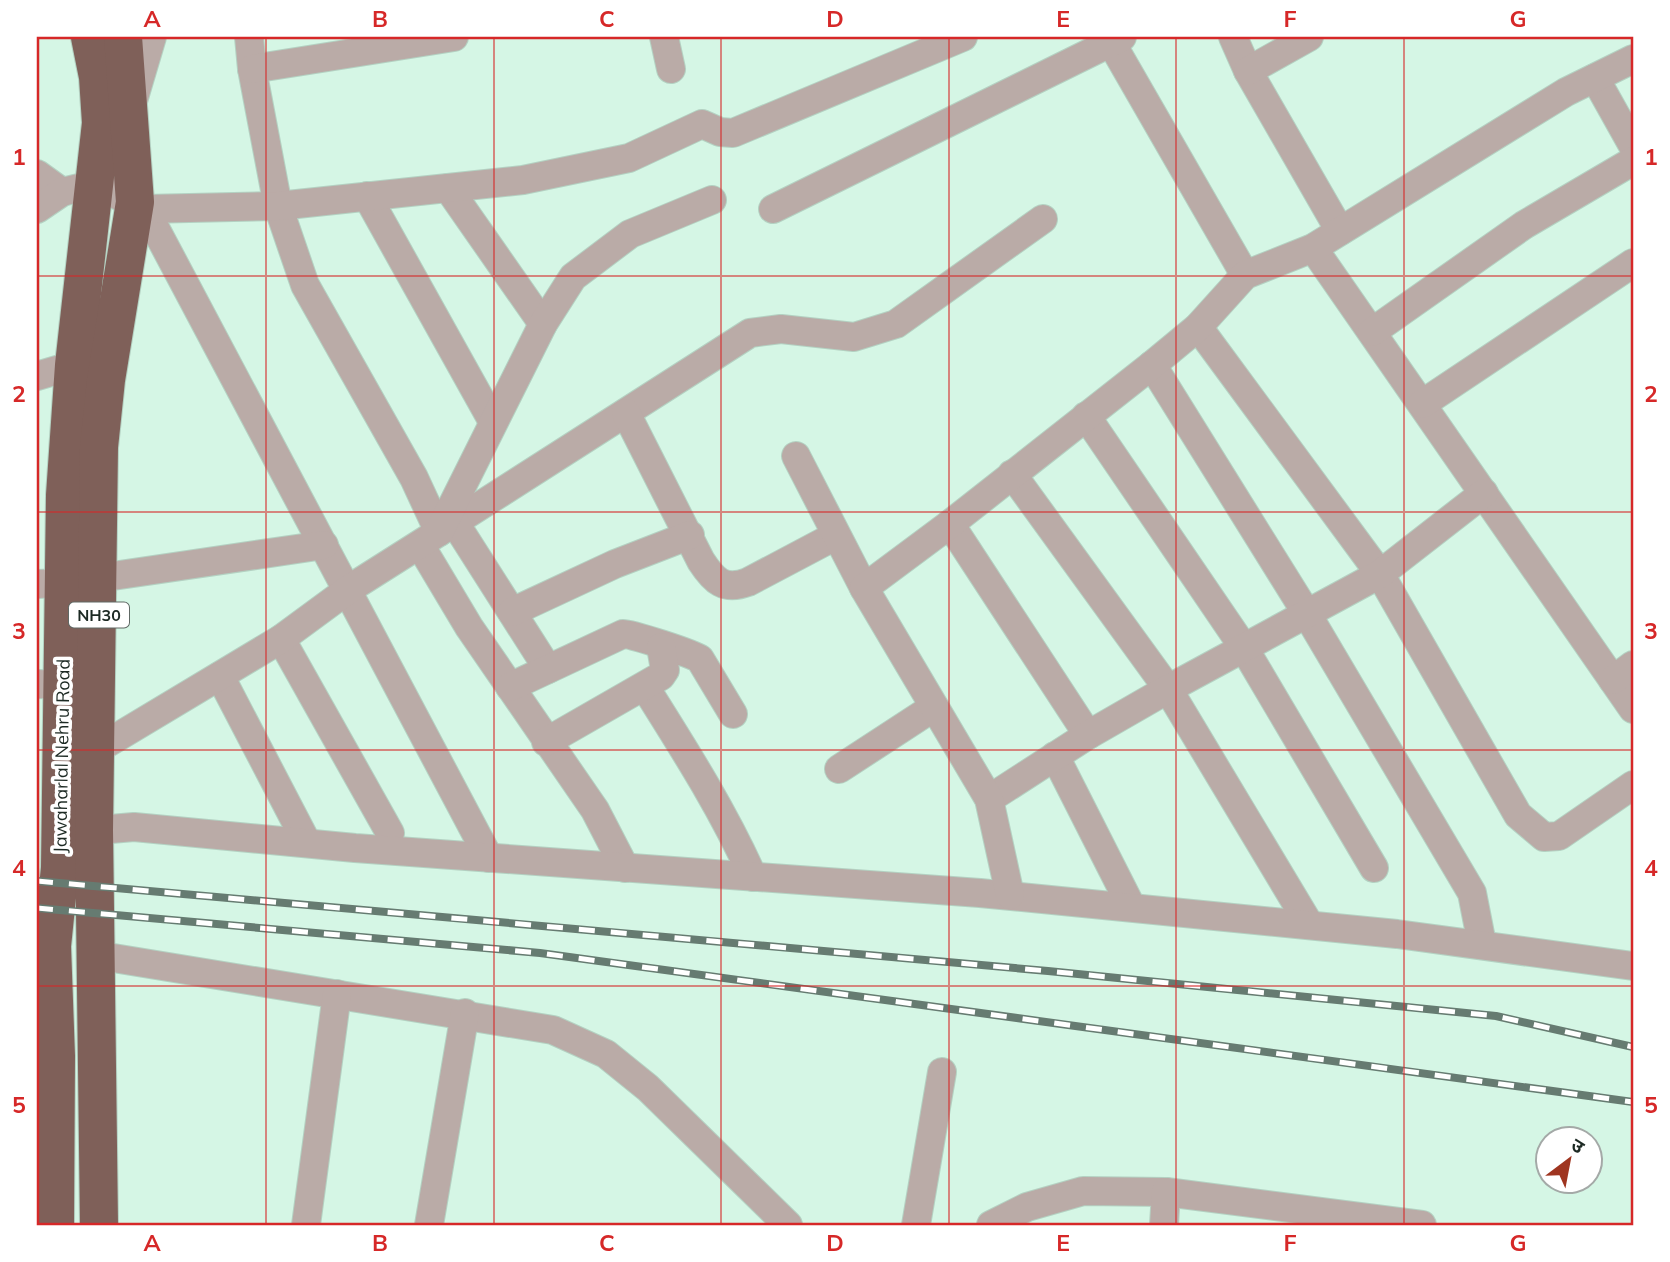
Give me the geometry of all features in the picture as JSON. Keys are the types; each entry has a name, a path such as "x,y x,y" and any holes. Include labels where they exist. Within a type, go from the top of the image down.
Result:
{"highway":[{"name":"Jawaharlal Nehru Road","path":"49,1212 44,946 78,831 96,750 67,582 65,483 74,365 79,188 101,123 98,77 90,37"},
{"name":"Jawaharlal Nehru Road","path":"99,1225 95,954 78,831 50,684 67,582 99,447 106,380 140,206 123,37"}],"street":[{"path":"130,113 152,37"},
{"path":"249,37 252,69 278,206 305,285 414,478 510,687 596,810 625,868"},
{"path":"252,69 454,37"},
{"path":"664,37 671,69"},
{"path":"37,174 140,206 278,206 523,180 629,158 702,124 720,132 733,133 962,37"},
{"path":"1233,37 1248,71 1340,231"},
{"path":"1248,71 1309,37"},
{"path":"773,209 1114,39 1245,275"},
{"path":"863,588 950,524 1152,365 1198,327 1245,275 1313,248 1566,92 1633,59"},
{"path":"1595,78 1633,146"},
{"path":"1372,332 1524,225 1633,161"},
{"path":"37,209 79,188"},
{"path":"448,188 543,324"},
{"path":"367,197 493,422"},
{"path":"438,533 543,324 573,276 630,234 712,200"},
{"path":"140,206 349,589 489,858"},
{"path":"96,750 281,639 349,589 750,332 781,329 854,337 896,324 1042,219"},
{"path":"1313,248 1484,493 1623,673 1633,709"},
{"path":"1422,404 1633,264"},
{"path":"1198,327 1380,574 1518,815 1531,829 1544,836 1559,836 1633,785"},
{"path":"37,376 74,365"},
{"path":"1152,365 1307,614 1472,893 1482,944"},
{"path":"626,413 713,579 722,585 735,587 835,536"},
{"path":"1086,416 1244,648 1374,868"},
{"path":"796,456 863,588 989,799 1010,895"},
{"path":"1012,474 1168,689 1309,924"},
{"path":"989,799 1088,735 1380,574 1484,493"},
{"path":"950,524 1088,735"},
{"path":"438,533 512,612 548,669"},
{"path":"512,612 615,564 690,535"},
{"path":"67,582 324,545"},
{"path":"510,687 623,634 637,634 661,647 691,653 700,659 733,714"},
{"path":"281,639 390,833"},
{"path":"546,742 645,687 665,670 661,647"},
{"path":"220,676 307,843"},
{"path":"645,687 709,790 734,835 752,877"},
{"path":"839,769 934,707"},
{"path":"1055,756 1131,906"},
{"path":"78,831 134,827 489,858 1010,895 1309,924 1482,944 1633,966"},
{"path":"95,954 466,1013 553,1030 606,1054 648,1088 788,1225"},
{"path":"306,1225 337,994"},
{"path":"429,1225 466,1013"},
{"path":"916,1225 943,1072"},
{"path":"991,1225 1027,1207 1083,1191 1166,1192 1306,1217 1422,1225"},
{"path":"1164,1225 1166,1192"}],"railway":[{"path":"37,881 1048,971 1496,1016 1633,1047"},
{"path":"37,908 540,953 1633,1102"}]}
